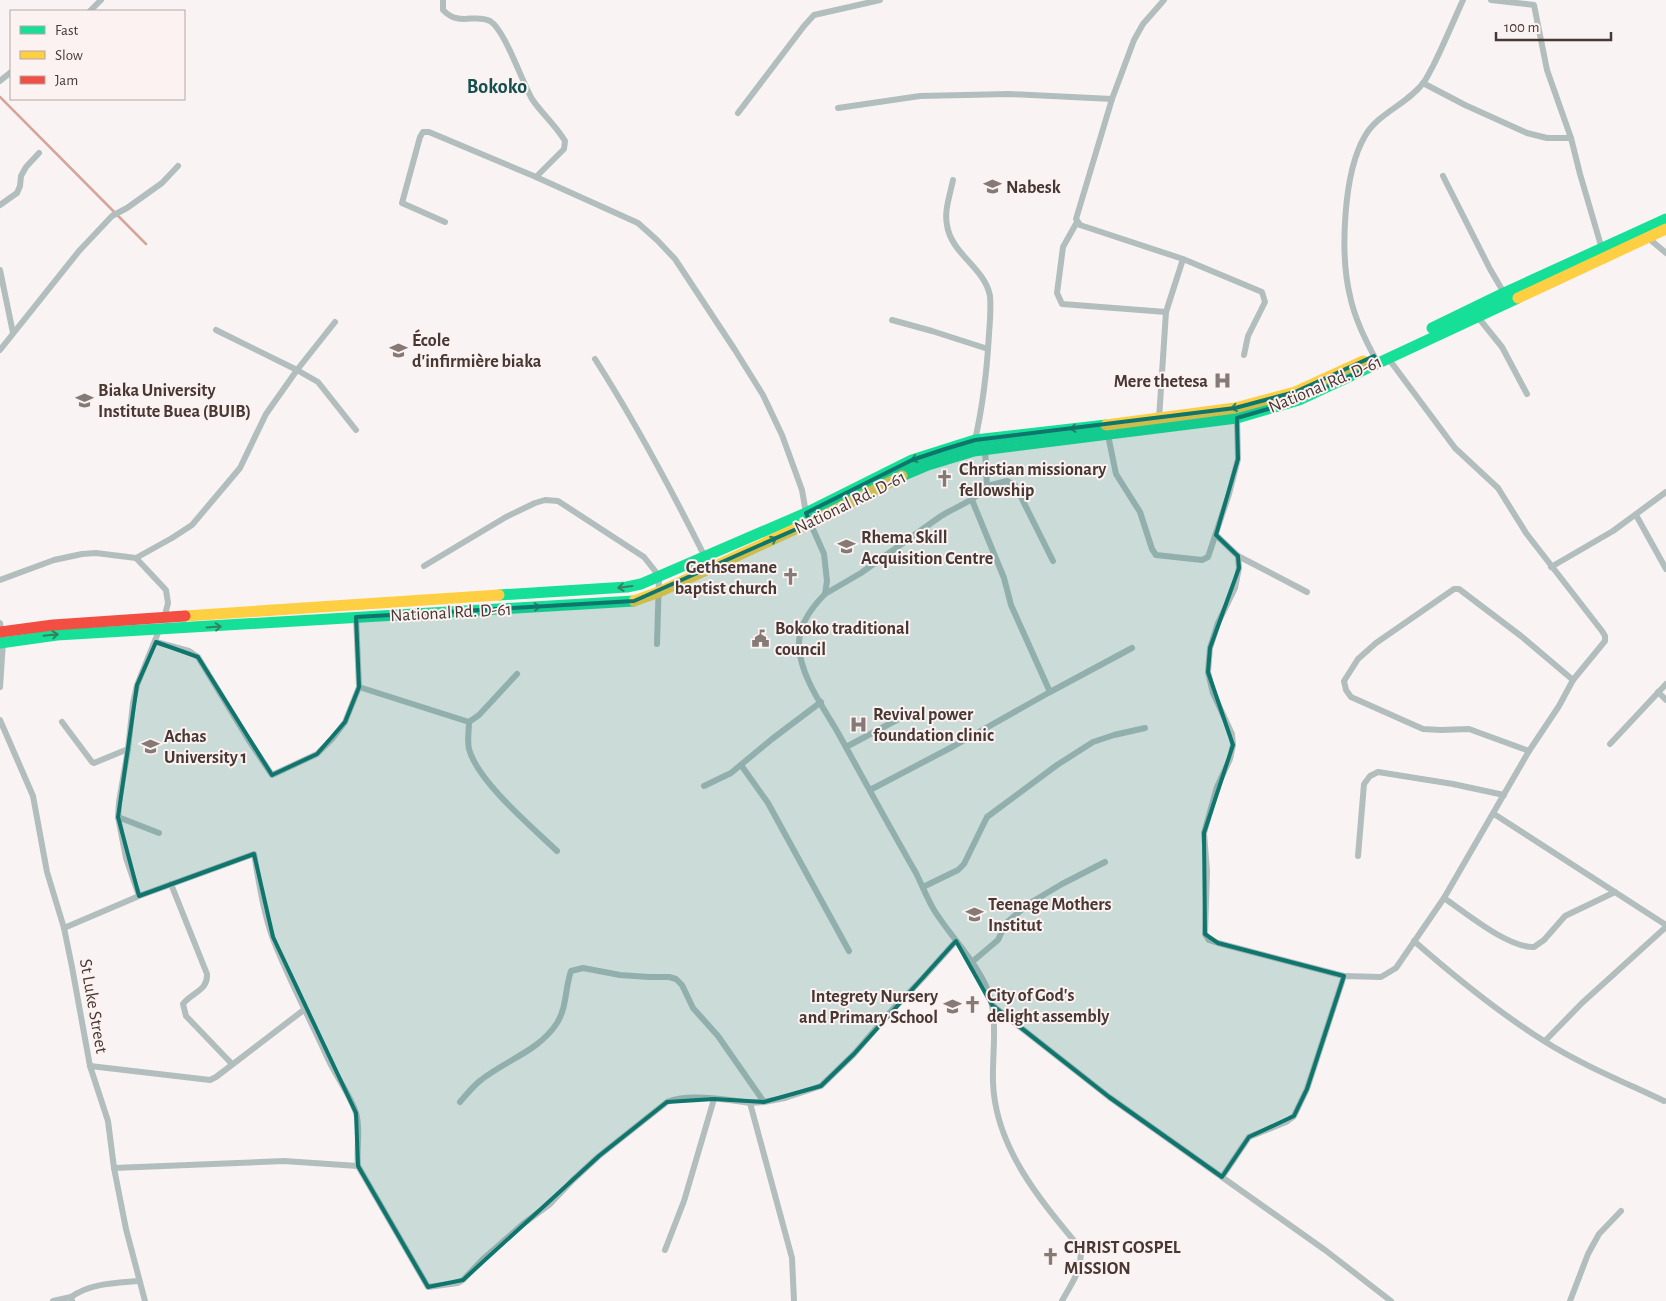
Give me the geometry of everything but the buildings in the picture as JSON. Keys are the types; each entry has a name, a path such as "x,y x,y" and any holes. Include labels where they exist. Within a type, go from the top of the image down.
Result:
{"highway":[{"name":"National Rd. D-61","path":"1,634 160,630 634,601 659,592 808,518 899,477 928,465 974,451 1237,418 1270,410 1299,400 1504,293 1666,219"},
{"name":"National Rd. D-61","path":"1,634 53,625 198,617 627,587 641,584 705,557 808,518 912,460 975,440 1159,419 1235,408 1295,392 1380,359 1666,229"}],"street":[{"path":"91,10 101,0"},
{"path":"442,0 443,10 448,15 455,18 491,22 501,35 531,97 558,128 565,141 564,149 536,177"},
{"path":"738,113 814,15 862,2 880,0"},
{"path":"1164,0 1143,24 1134,40 1112,98 1076,222 1063,247 1057,293 1062,304 1166,312"},
{"path":"1238,556 1239,568 1235,588 1218,623 1210,648 1208,672 1213,693 1232,734 1233,745 1230,759 1217,787 1204,833 1207,871 1205,934 1209,940 1218,943 1344,976 1381,976 1396,968 1444,898 1529,751 1574,680 1605,642 1605,636 1526,533 1498,488 1455,448 1380,359 1356,317 1349,296 1345,263 1345,216 1350,182 1358,149 1366,134 1423,83 1444,44 1463,0"},
{"path":"1491,0 1535,3 1547,70 1571,138 1584,192 1602,249"},
{"path":"0,81 10,73"},
{"path":"1423,83 1465,105 1527,133 1546,138 1571,138"},
{"path":"838,108 920,96 1009,94 1112,98"},
{"path":"445,222 402,203 423,132 429,132 536,177 638,223 657,240 674,259 735,350 763,396 782,435 794,464 808,518 824,554 827,581 825,594"},
{"path":"0,206 17,193 21,176 26,167 39,154"},
{"path":"0,350 79,251 112,216 127,208 162,183 178,166"},
{"path":"1443,176 1504,293"},
{"path":"953,180 946,215 950,236 985,282 990,296 988,349 981,411 975,440"},
{"path":"1076,222 1080,225 1183,259 1262,292 1266,302 1248,336 1244,354"},
{"path":"1647,237 1666,253"},
{"path":"1159,419 1166,312 1183,259"},
{"path":"0,270 13,333"},
{"path":"1477,316 1502,347 1527,394"},
{"path":"892,320 988,349"},
{"path":"0,580 54,560 82,554 96,553 136,558 192,525 240,468 266,414 297,370 335,322"},
{"path":"216,330 318,382 356,430"},
{"path":"595,359 624,404 667,481 705,557"},
{"path":"1108,435 1116,474 1140,512 1152,549 1156,555 1202,560 1208,557 1216,535 1238,459 1237,418"},
{"path":"985,450 987,486"},
{"path":"1053,561 1015,485 1007,481 987,486 972,500 955,507 861,573 825,594 813,606 804,620 799,634 798,646 801,662 821,702 933,908 972,962 988,990 992,1005 994,1028 993,1082 996,1112 1002,1132 1029,1184 1080,1248 1082,1258 1080,1268 1062,1301"},
{"path":"1551,566 1613,531 1666,492"},
{"path":"424,566 506,517 546,500 558,502 644,557 659,576 657,644"},
{"path":"972,500 1004,578 1011,604 1050,692"},
{"path":"1636,515 1666,569"},
{"path":"1216,535 1238,556 1306,592"},
{"path":"136,558 166,590 168,603 156,642 137,685 118,817 126,858 139,896"},
{"path":"1529,751 1469,729 1424,729 1351,697 1346,690 1344,682 1358,659 1376,643 1454,589 1458,589 1522,636 1574,680"},
{"path":"156,642 189,651 198,657 272,775 317,754 345,722 359,688 356,617"},
{"path":"0,687 1,634"},
{"path":"870,790 1132,648"},
{"path":"469,722 479,715 517,674"},
{"path":"1610,744 1666,684"},
{"path":"359,688 469,722"},
{"path":"1658,692 1666,700"},
{"path":"704,786 731,773 821,702"},
{"path":"846,747 910,713"},
{"name":"St Luke Street","path":"0,720 33,796 47,872 64,928 90,1066 108,1121 114,1168 126,1229 138,1281 145,1301"},
{"path":"62,722 94,763 128,749"},
{"path":"469,722 468,748 480,771 500,796 557,852"},
{"path":"923,887 958,870 964,864 987,818 1057,764 1093,742 1145,728"},
{"path":"741,765 768,802 849,951"},
{"path":"1358,856 1364,784 1370,776 1378,772 1453,784 1504,795"},
{"path":"1494,814 1666,926 1582,1003 1545,1041"},
{"path":"118,817 159,833"},
{"path":"64,928 139,896 254,854 262,899 273,937 286,970 334,1072 356,1113 358,1124 356,1152 358,1166 428,1287 458,1283 463,1280 482,1260 523,1224 550,1204 599,1156 667,1102 674,1099 764,1102 785,1098 821,1086 854,1054 956,941"},
{"path":"972,962 998,940 1006,923 1030,903 1105,862"},
{"path":"171,884 207,974 205,986 187,998 183,1004 186,1016 232,1064"},
{"path":"1444,898 1520,946 1534,947 1544,940 1565,916 1615,892"},
{"path":"1414,941 1462,983 1545,1041 1598,1071 1665,1101"},
{"path":"460,1102 481,1079 508,1064 546,1038 558,1022 564,1008 567,983 571,972 582,968 620,975 676,979 682,985 693,1008 718,1036 764,1102"},
{"path":"1222,1177 1249,1137 1286,1122 1294,1116 1307,1089 1344,976"},
{"path":"992,1005 1109,1097 1325,1250 1392,1301"},
{"path":"90,1066 210,1080 306,1009"},
{"path":"665,1250 684,1201 714,1099"},
{"path":"750,1103 792,1258 794,1301"},
{"path":"114,1168 284,1161 358,1166"},
{"path":"1570,1301 1588,1254 1599,1234 1621,1211"},
{"path":"53,1301 72,1299 79,1291 92,1286 138,1281"}],"highlighted area":[{"path":"1374,356 1378,363 1299,400 1237,418 1238,459 1216,535 1238,556 1239,568 1210,648 1208,672 1233,745 1204,833 1205,934 1218,943 1344,976 1307,1089 1294,1116 1249,1137 1222,1177 1109,1097 992,1005 956,941 854,1054 821,1086 764,1102 714,1099 667,1102 599,1156 463,1280 428,1287 358,1166 356,1113 273,937 254,854 139,896 118,817 137,685 156,642 198,657 272,775 317,754 345,722 359,687 356,617 634,601 810,523 806,513 912,460 945,449 975,440 1235,408 1295,392"}],"waterway":[{"path":"0,97 146,244"}],"traffic: fast":[{"path":"1432,328 1666,219"},
{"path":"902,476 928,465 974,451 1237,418 1299,400 1518,298"},
{"path":"499,595 627,587 641,584 806,513 912,460 975,440 1106,425"},
{"path":"0,643 57,635 634,601"}],"traffic: slow":[{"path":"1518,298 1666,229"},
{"path":"1106,425 1235,408 1295,392 1363,361"},
{"path":"634,601 659,592 819,518 902,476"},
{"path":"185,616 499,595"}],"traffic: jam":[{"path":"0,632 53,625 185,616"}],"place":[{"name":"Nabesk","path":"992,187"},
{"name":"École d'infirmière biaka","path":"398,350"},
{"name":"Mere thetesa","path":"1222,381"},
{"name":"Biaka University Institute Buea (BUIB)","path":"84,400"},
{"name":"Christian missionary fellowship","path":"945,479"},
{"name":"Rhema Skill Acquisition Centre","path":"847,547"},
{"name":"Gethsemane baptist church","path":"791,577"},
{"name":"Bokoko traditional council","path":"761,638"},
{"name":"Revival power foundation clinic","path":"859,724"},
{"name":"Achas University 1","path":"150,746"},
{"name":"Teenage Mothers Institut","path":"974,914"},
{"name":"City of God's delight assembly","path":"973,1005"},
{"name":"Integrety Nursery and Primary School","path":"952,1006"},
{"name":"CHRIST GOSPEL MISSION","path":"1050,1257"}],"district":[{"name":"Bokoko","path":"497,86"}]}
